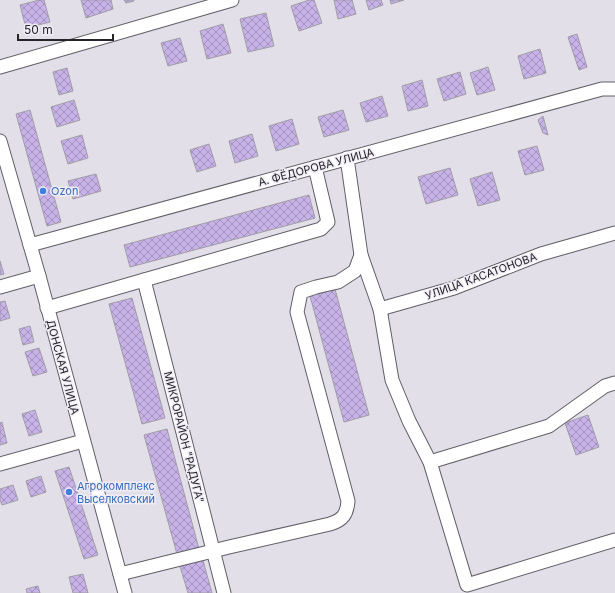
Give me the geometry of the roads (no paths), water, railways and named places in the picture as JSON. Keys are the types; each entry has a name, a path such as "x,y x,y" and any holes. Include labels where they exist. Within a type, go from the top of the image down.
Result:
{"street":[{"path":"0,67 232,0"},
{"name":"А. ФЁДОРОВА УЛИЦА","path":"30,245 347,158 609,89"},
{"name":"ДОНСКАЯ УЛИЦА","path":"0,141 125,593"},
{"path":"347,158 361,255 380,309 392,380 409,421 430,462 470,589 615,540"},
{"path":"47,308 321,229 328,222 315,167"},
{"name":"УЛИЦА КАСАТОНОВА","path":"380,309 454,288 541,254 615,233"},
{"path":"120,574 330,524 339,521 347,511 348,501 297,312 301,292 338,282 350,275 355,271 361,255"},
{"path":"0,287 38,276"},
{"name":"МИКРОРАЙОН \"РАДУГА\"","path":"144,280 224,593"},
{"path":"430,462 549,426 605,386 615,383"},
{"path":"0,464 83,441"}],"place":[{"name":"Ozon","path":"43,191"},
{"name":"Агрокомплекс Выселковский","path":"69,492"}]}
